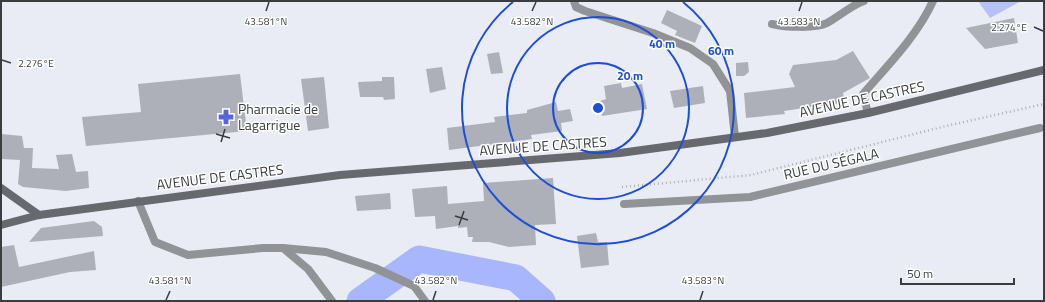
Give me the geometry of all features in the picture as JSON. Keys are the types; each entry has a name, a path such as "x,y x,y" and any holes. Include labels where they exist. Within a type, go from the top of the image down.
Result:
{"main road":[{"name":"AVENUE DE CASTRES","path":"1,225 39,215 340,175 620,153 767,133 868,113 1044,70"},
{"path":"1,188 39,215"}],"street":[{"path":"574,1 576,6 585,11 661,36 690,48 713,64 730,91 735,137"},
{"path":"772,24 788,28 826,24 854,4 864,1"},
{"path":"868,113 863,94 896,56 926,16 933,1"},
{"name":"RUE DU SÉGALA","path":"624,204 750,197 1040,128"},
{"path":"138,201 155,242 188,255 263,248 283,248 326,252 375,268 414,286 425,301"},
{"path":"283,248 308,269 332,301"}],"path":[{"path":"622,187 751,175 946,126 1044,104"}],"shaded area":[{"path":"978,1 1021,1 990,18"}],"building":[{"path":"667,10 702,26 695,43 675,35 677,31 661,23"},
{"path":"1014,18 1018,43 985,49 966,28"},
{"path":"853,51 870,78 843,93 845,102 818,108 817,106 784,111 785,114 746,118 744,93 795,87 789,74 793,65 836,60"},
{"path":"499,52 503,73 491,74 487,54"},
{"path":"748,62 749,72 744,76 736,76 736,63"},
{"path":"442,67 446,89 430,93 426,69"},
{"path":"240,74 247,131 86,146 82,117 141,112 138,84"},
{"path":"324,77 329,128 308,131 301,79"},
{"path":"382,77 394,77 395,99 384,100 383,97 360,97 358,82 382,81"},
{"path":"621,83 622,88 642,84 647,109 602,116 600,101 606,99 604,86"},
{"path":"703,86 705,103 674,108 670,91"},
{"path":"556,102 558,111 570,109 573,121 561,123 562,131 531,135 532,139 449,150 447,128 495,122 494,117 527,113 527,110"},
{"path":"1,134 22,136 24,148 33,148 32,168 59,169 56,155 72,154 76,172 88,171 89,188 66,191 23,187 18,184 20,160 1,159"},
{"path":"553,178 556,224 535,225 536,245 509,247 489,242 472,242 473,237 468,237 467,227 458,228 458,226 436,229 435,216 415,217 412,189 447,186 448,204 484,201 483,183"},
{"path":"390,193 391,209 357,211 355,196"},
{"path":"94,221 102,227 103,236 29,242 41,228"},
{"path":"596,233 598,242 607,242 609,265 581,268 577,236"},
{"path":"14,245 19,267 94,251 96,270 70,272 1,287 1,247"}],"waterway":[{"path":"360,301 419,259 516,278 542,301"}],"place":[{"name":"Pharmacie de Lagarrigue","path":"226,117"}]}
